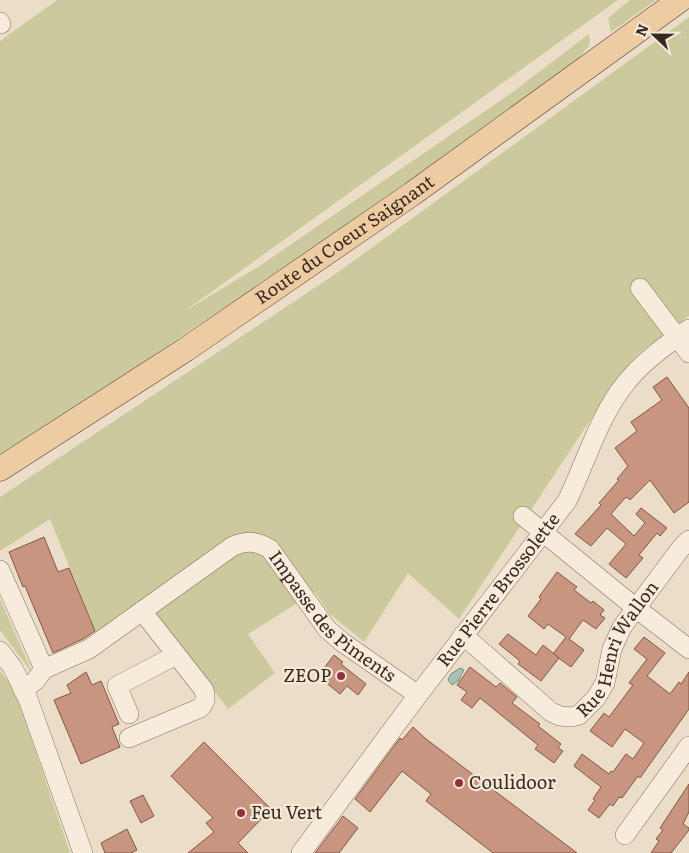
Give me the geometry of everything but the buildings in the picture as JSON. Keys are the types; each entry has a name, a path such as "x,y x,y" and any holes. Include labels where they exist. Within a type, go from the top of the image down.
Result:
{"main road":[{"name":"Route du Coeur Saignant","path":"0,469 184,350 404,200 680,0"}],"street":[{"path":"640,288 683,333 689,353"},
{"name":"Rue Pierre Brossolette","path":"301,853 463,635 567,501 609,407 625,384 657,352 683,333"},
{"path":"522,516 689,649"},
{"name":"Rue Henri Wallon","path":"463,635 550,712 560,716 571,717 579,715 596,698 605,684 617,636 681,548 689,540"},
{"name":"Impasse des Piments","path":"44,669 89,649 233,546 251,541 270,549 327,629 342,642 418,695"},
{"path":"0,570 44,669 35,681 24,690"},
{"path":"130,738 200,708 205,703 206,698 204,690 142,611"},
{"path":"0,650 13,668 24,690 83,853"},
{"path":"129,714 117,686 176,655"},
{"path":"625,835 689,746"}],"green space":[{"path":"57,0 618,0 182,313 261,265 510,94 589,34 589,46 576,61 516,106 353,220 0,459 0,41"},
{"path":"630,0 656,0 611,32 608,18"},
{"path":"689,17 689,316 639,353 620,375 459,619 408,573 364,642 329,613 315,592 248,634 275,673 228,709 154,612 103,649 50,519 0,551 0,497 337,273"},
{"path":"0,599 33,674 0,630"},
{"path":"0,671 14,688 70,853 0,853"}],"shaded area":[{"path":"460,668 464,670 458,681 452,685 448,680 451,674"}],"place":[{"name":"ZEOP","path":"341,676"},
{"name":"Coulidoor","path":"459,783"},
{"name":"Feu Vert","path":"241,813"}]}
